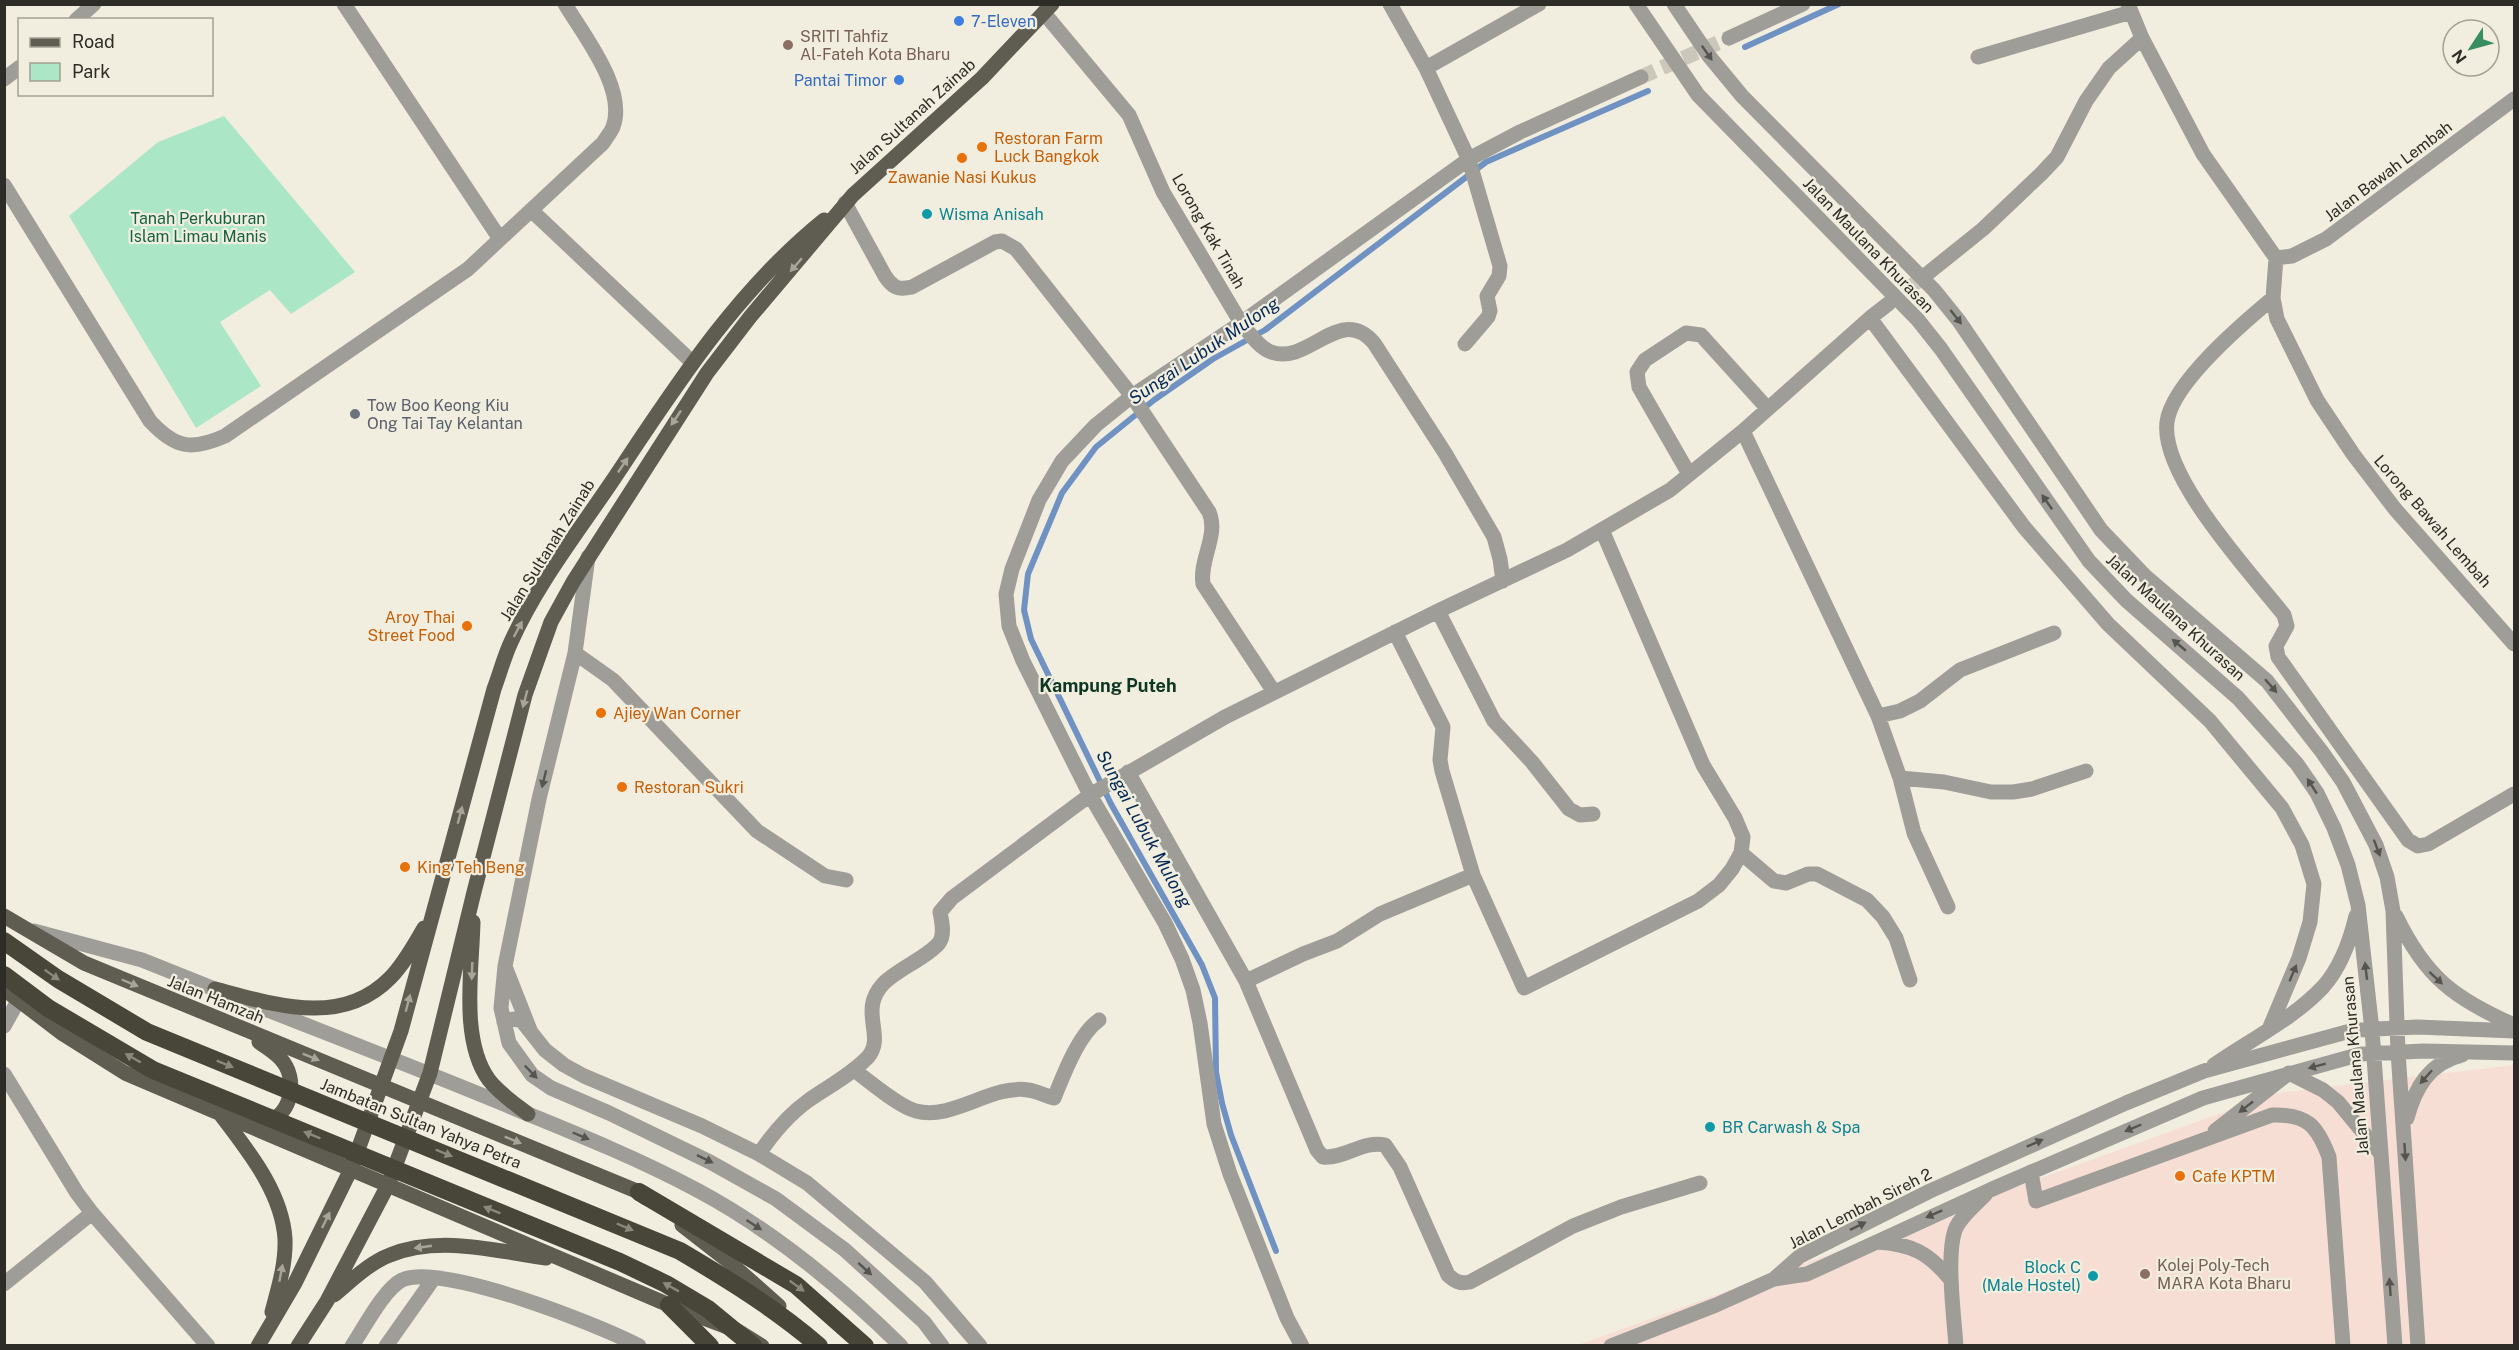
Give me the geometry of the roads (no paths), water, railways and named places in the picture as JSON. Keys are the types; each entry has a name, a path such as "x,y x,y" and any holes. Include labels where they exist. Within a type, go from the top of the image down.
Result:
{"highway":[{"name":"Jambatan Sultan Yahya Petra","path":"4,941 58,980 147,1032 680,1251 733,1282 786,1318 817,1346"},
{"path":"4,975 48,1008 153,1070 620,1262 666,1284 708,1309 753,1346"},
{"path":"639,1191 796,1285 865,1346"},
{"path":"669,1305 710,1346"}],"main road":[{"name":"Jalan Sultanah Zainab","path":"267,1330 295,1283 351,1169 401,1031 494,689 511,642 535,597 692,362 741,301 792,245 845,203 982,78 1048,9"},
{"name":"Jalan Sultanah Zainab","path":"327,1301 388,1185 430,1073 474,892 538,656 551,622 588,557 707,372 845,203"},
{"path":"474,892 472,1042 477,1062 490,1082 528,1114"},
{"name":"Jalan Hamzah","path":"4,916 84,963 639,1191 727,1260 783,1310 817,1346"},
{"path":"215,989 282,1006 309,1009 346,1005 378,989 392,977 432,916"},
{"path":"4,989 63,1034 125,1073 669,1305 738,1331 762,1346"},
{"path":"220,1114 266,1121 280,1113 291,1095 291,1084 284,1063 242,1029"},
{"path":"220,1114 261,1172 278,1207 285,1238 283,1269 267,1330 258,1346"},
{"path":"298,1346 327,1301 364,1270 389,1255 439,1244 564,1260"}],"street":[{"path":"78,18 94,4"},
{"path":"344,4 500,239"},
{"path":"4,185 150,421 165,437 184,446 207,444 225,436 468,269 603,143 613,127 616,108 613,90 606,73 565,4"},
{"path":"1390,4 1426,68 1469,159 1500,271 1487,296 1490,311 1488,317 1465,344"},
{"path":"1426,68 1539,4"},
{"name":"Jalan Maulana Khurasan","path":"1636,4 1698,95 1918,320 1941,349 2089,561 2126,600 2219,679 2297,764 2317,793 2348,865 2358,905 2372,1030 2395,1346"},
{"name":"Jalan Maulana Khurasan","path":"1674,4 1708,56 1742,96 1934,290 1959,321 2101,530 2145,576 2247,662 2282,698 2322,752 2362,816 2387,877 2393,911 2398,1052 2418,1346"},
{"path":"1729,38 1803,4"},
{"path":"1978,57 2129,8 2142,38 2203,154 2276,258"},
{"name":"Lorong Kak Tinah","path":"1048,9 1129,115 1163,192 1241,323 1257,341 1269,352 1284,355 1345,329 1356,329 1366,333 1445,453 1494,537 1503,581"},
{"path":"1928,274 1983,229 2041,174 2056,157 2086,101 2109,68 2142,38"},
{"path":"4,79 18,68"},
{"path":"1302,1346 1287,1318 1226,1164 1214,1124 1200,1023 1193,990 1182,958 1023,661 1010,626 1006,594 1012,569 1039,500 1062,461 1096,425 1132,396 1241,323 1469,159 1520,132 1641,77"},
{"name":"Jalan Bawah Lembah","path":"2276,258 2292,256 2326,239 2514,99"},
{"path":"845,203 885,276 892,286 902,289 912,287 995,242 1011,244 1132,396 1211,518 1212,528 1203,584 1274,692"},
{"path":"531,210 692,362"},
{"name":"Lorong Bawah Lembah","path":"2276,258 2273,298 2277,319 2317,400 2353,454 2395,509 2514,644"},
{"path":"2273,298 2242,323 2215,350 2179,394 2167,421 2168,443 2177,467 2195,500 2284,615 2287,627 2276,646 2278,657 2408,840 2418,846 2428,844 2514,794"},
{"path":"759,1154 785,1120 854,1070 870,1054 876,1036 871,1017 872,999 884,984 939,943 943,930 940,912 952,898 1092,793 1128,772 1274,692 1567,550 1670,490 1743,431 1888,304"},
{"path":"1870,318 2024,526 2108,624 2210,721 2282,808 2302,845 2314,884 2310,922 2299,958 2270,1027"},
{"path":"1689,474 1639,387 1637,372 1645,360 1686,333 1701,335 1768,409"},
{"path":"1743,431 1878,716 1900,778 1914,833 1948,907"},
{"path":"1395,632 1443,727 1440,760 1442,771 1473,876 1524,988 1698,901 1719,885 1741,853 1743,837 1735,818 1703,765 1602,530"},
{"path":"588,557 575,653 539,799 505,966 501,1008 509,1043 532,1075 550,1089 609,1113 700,1157 776,1199 844,1250 924,1322 942,1346"},
{"path":"1438,611 1494,721 1532,762 1569,809 1580,815 1593,814"},
{"path":"1878,716 1900,711 1920,701 1960,670 2054,633"},
{"path":"575,653 613,680 757,831 825,876 846,880"},
{"path":"1900,778 1944,782 1991,792 2013,792 2032,789 2086,771"},
{"path":"1128,772 1246,981 1317,1150 1323,1157 1334,1158 1374,1143 1385,1146 1400,1167 1448,1275 1454,1281 1461,1284 1470,1282 1573,1226 1611,1210 1700,1183"},
{"path":"1741,853 1774,881 1786,883 1808,874 1817,874 1868,900 1883,917 1896,938 1910,980"},
{"path":"1246,981 1337,941 1380,914 1473,876"},
{"path":"2204,1071 2302,1006 2324,985 2342,958 2358,905"},
{"path":"2393,911 2410,946 2435,977 2448,989 2477,1008 2514,1025"},
{"path":"22,928 142,960 430,1073 628,1156 698,1191 751,1223 812,1266 863,1308 901,1346"},
{"path":"505,966 530,1030"},
{"path":"4,1026 18,1001"},
{"path":"504,1022 513,1019 522,1022 545,1050 564,1065 584,1076 702,1126 759,1154 807,1183 926,1282 980,1346"},
{"path":"854,1070 913,1111 928,1113 976,1102 1005,1092 1027,1090 1054,1098 1083,1036 1099,1020"},
{"path":"2204,1071 2354,1030 2397,1028 2514,1031"},
{"path":"2404,1129 2412,1098 2431,1071 2441,1062 2477,1052"},
{"path":"1773,1279 1807,1274 1990,1190 2204,1098 2361,1054 2514,1053"},
{"name":"Jalan Lembah Sireh 2","path":"1611,1346 1716,1305 1773,1279 1800,1256 1930,1191 2126,1103 2204,1071"},
{"path":"2204,1140 2289,1073"},
{"path":"2289,1073 2323,1089 2338,1102 2381,1154"},
{"path":"4,1074 76,1193 208,1346"},
{"path":"2031,1172 2036,1201 2272,1115 2290,1114 2307,1120 2321,1135 2329,1157 2343,1346"},
{"path":"1956,1346 1951,1280 1956,1229 1990,1190"},
{"path":"4,1284 92,1213"},
{"path":"1873,1242 1910,1246 1938,1263 1951,1280"},
{"path":"352,1346 391,1287 410,1277 434,1278 493,1289 563,1313 639,1346"},
{"path":"386,1346 434,1278"}],"waterway":[{"name":"Sungai Lubuk Mulong","path":"1745,47 1839,4"},
{"name":"Sungai Lubuk Mulong","path":"1276,1251 1231,1135 1222,1103 1216,1072 1215,998 1202,965 1111,804 1031,639 1024,610 1028,574 1062,493 1096,447 1154,400 1213,359 1265,330 1486,162 1648,91"}],"tunnel":[{"path":"1641,77 1729,38"},
{"path":"1888,304 1927,274"}],"place":[{"name":"7-Eleven","path":"959,21"},
{"name":"SRITI Tahfiz Al-Fateh Kota Bharu","path":"788,45"},
{"name":"Pantai Timor","path":"899,80"},
{"name":"Restoran Farm Luck Bangkok","path":"982,147"},
{"name":"Zawanie Nasi Kukus","path":"962,158"},
{"name":"Wisma Anisah","path":"927,214"},
{"name":"Tow Boo Keong Kiu Ong Tai Tay Kelantan","path":"355,414"},
{"name":"Aroy Thai Street Food","path":"467,626"},
{"name":"Ajiey Wan Corner","path":"601,713"},
{"name":"Restoran Sukri","path":"622,787"},
{"name":"King Teh Beng","path":"405,867"},
{"name":"BR Carwash & Spa","path":"1710,1127"},
{"name":"Cafe KPTM","path":"2180,1176"},
{"name":"Kolej Poly-Tech MARA Kota Bharu","path":"2145,1274"},
{"name":"Block C (Male Hostel)","path":"2093,1276"}],"district":[{"name":"Kampung Puteh","path":"1108,686"}],"park label":[{"name":"Tanah Perkuburan Islam Limau Manis","path":"198,227"}]}
